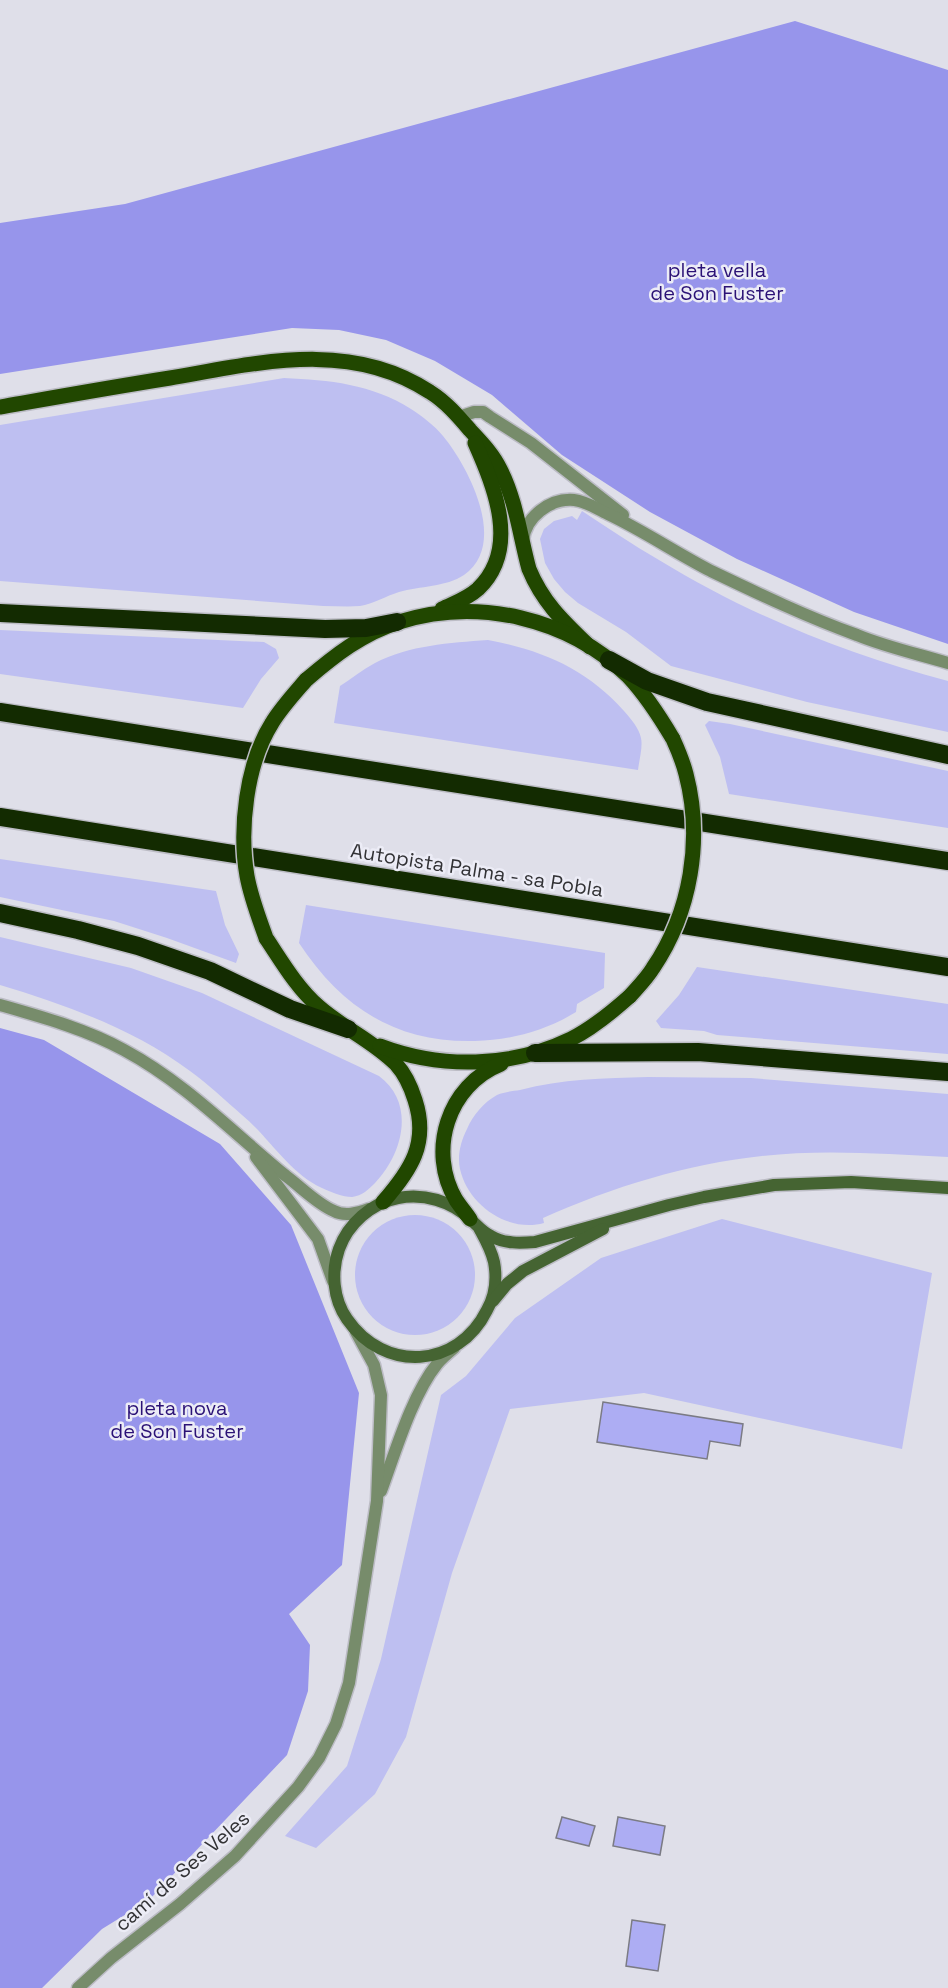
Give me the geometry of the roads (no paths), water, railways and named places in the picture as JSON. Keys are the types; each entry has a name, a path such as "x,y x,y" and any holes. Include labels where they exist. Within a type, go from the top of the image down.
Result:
{"highway":[{"path":"0,613 325,629 366,628 397,622"},
{"path":"609,660 647,681 707,702 948,755"},
{"path":"0,712 948,861"},
{"name":"Autopista Palma - sa Pobla","path":"0,817 948,967"},
{"path":"0,913 138,946 210,971 291,1008 348,1029"},
{"path":"535,1053 698,1053 948,1072"}],"main road":[{"path":"0,407 247,365 313,358 349,362 394,374 430,392 459,417 489,450 500,468 512,502 529,569 541,595 560,618 590,647"},
{"path":"429,615 465,598 476,590 492,570 499,546 500,520 497,501 469,429"},
{"path":"368,1041 398,1053 439,1060 489,1062 535,1053 572,1038 602,1019 630,996 653,968 668,943 683,908 691,877 694,843 692,809 686,773 674,739 655,708 629,678 590,647 547,626 524,618 464,611 397,622 364,637 334,656 306,680 271,724 260,748 248,794 244,846 247,878 266,938 289,974 317,1006 368,1041 395,1063 403,1073 414,1096 421,1123 420,1139 412,1163 405,1175 378,1205"},
{"path":"475,1223 456,1199 444,1168 443,1152 448,1120 466,1087 475,1078 485,1070 512,1059"}],"street":[{"path":"459,417 474,411 483,412 531,443 641,529"},
{"path":"523,546 524,533 532,518 548,506 564,500 582,502 641,529 709,569 786,605 858,636 948,663"},
{"path":"0,1005 39,1016 123,1049 187,1090 217,1114 249,1146 334,1212 357,1214 409,1196 435,1199 454,1207 492,1237 507,1241 529,1242 704,1197 774,1185 851,1182 948,1188"},
{"path":"249,1146 318,1239 329,1265 342,1311 374,1365 381,1395 377,1501"},
{"path":"335,1286 336,1261 344,1237 351,1226 378,1205"},
{"path":"377,1501 422,1389 437,1364 476,1329 490,1305 507,1284 523,1271 623,1219"},
{"path":"475,1223 488,1245 494,1262 496,1278 490,1305"},
{"path":"356,1332 377,1348 401,1356 429,1357 455,1347"},
{"name":"camí de Ses Veles","path":"78,1988 235,1856 298,1787 319,1758 336,1724 349,1683 377,1501"}],"park label":[{"name":"pleta vella de Son Fuster","path":"717,282"},
{"name":"pleta nova de Son Fuster","path":"177,1420"}]}
